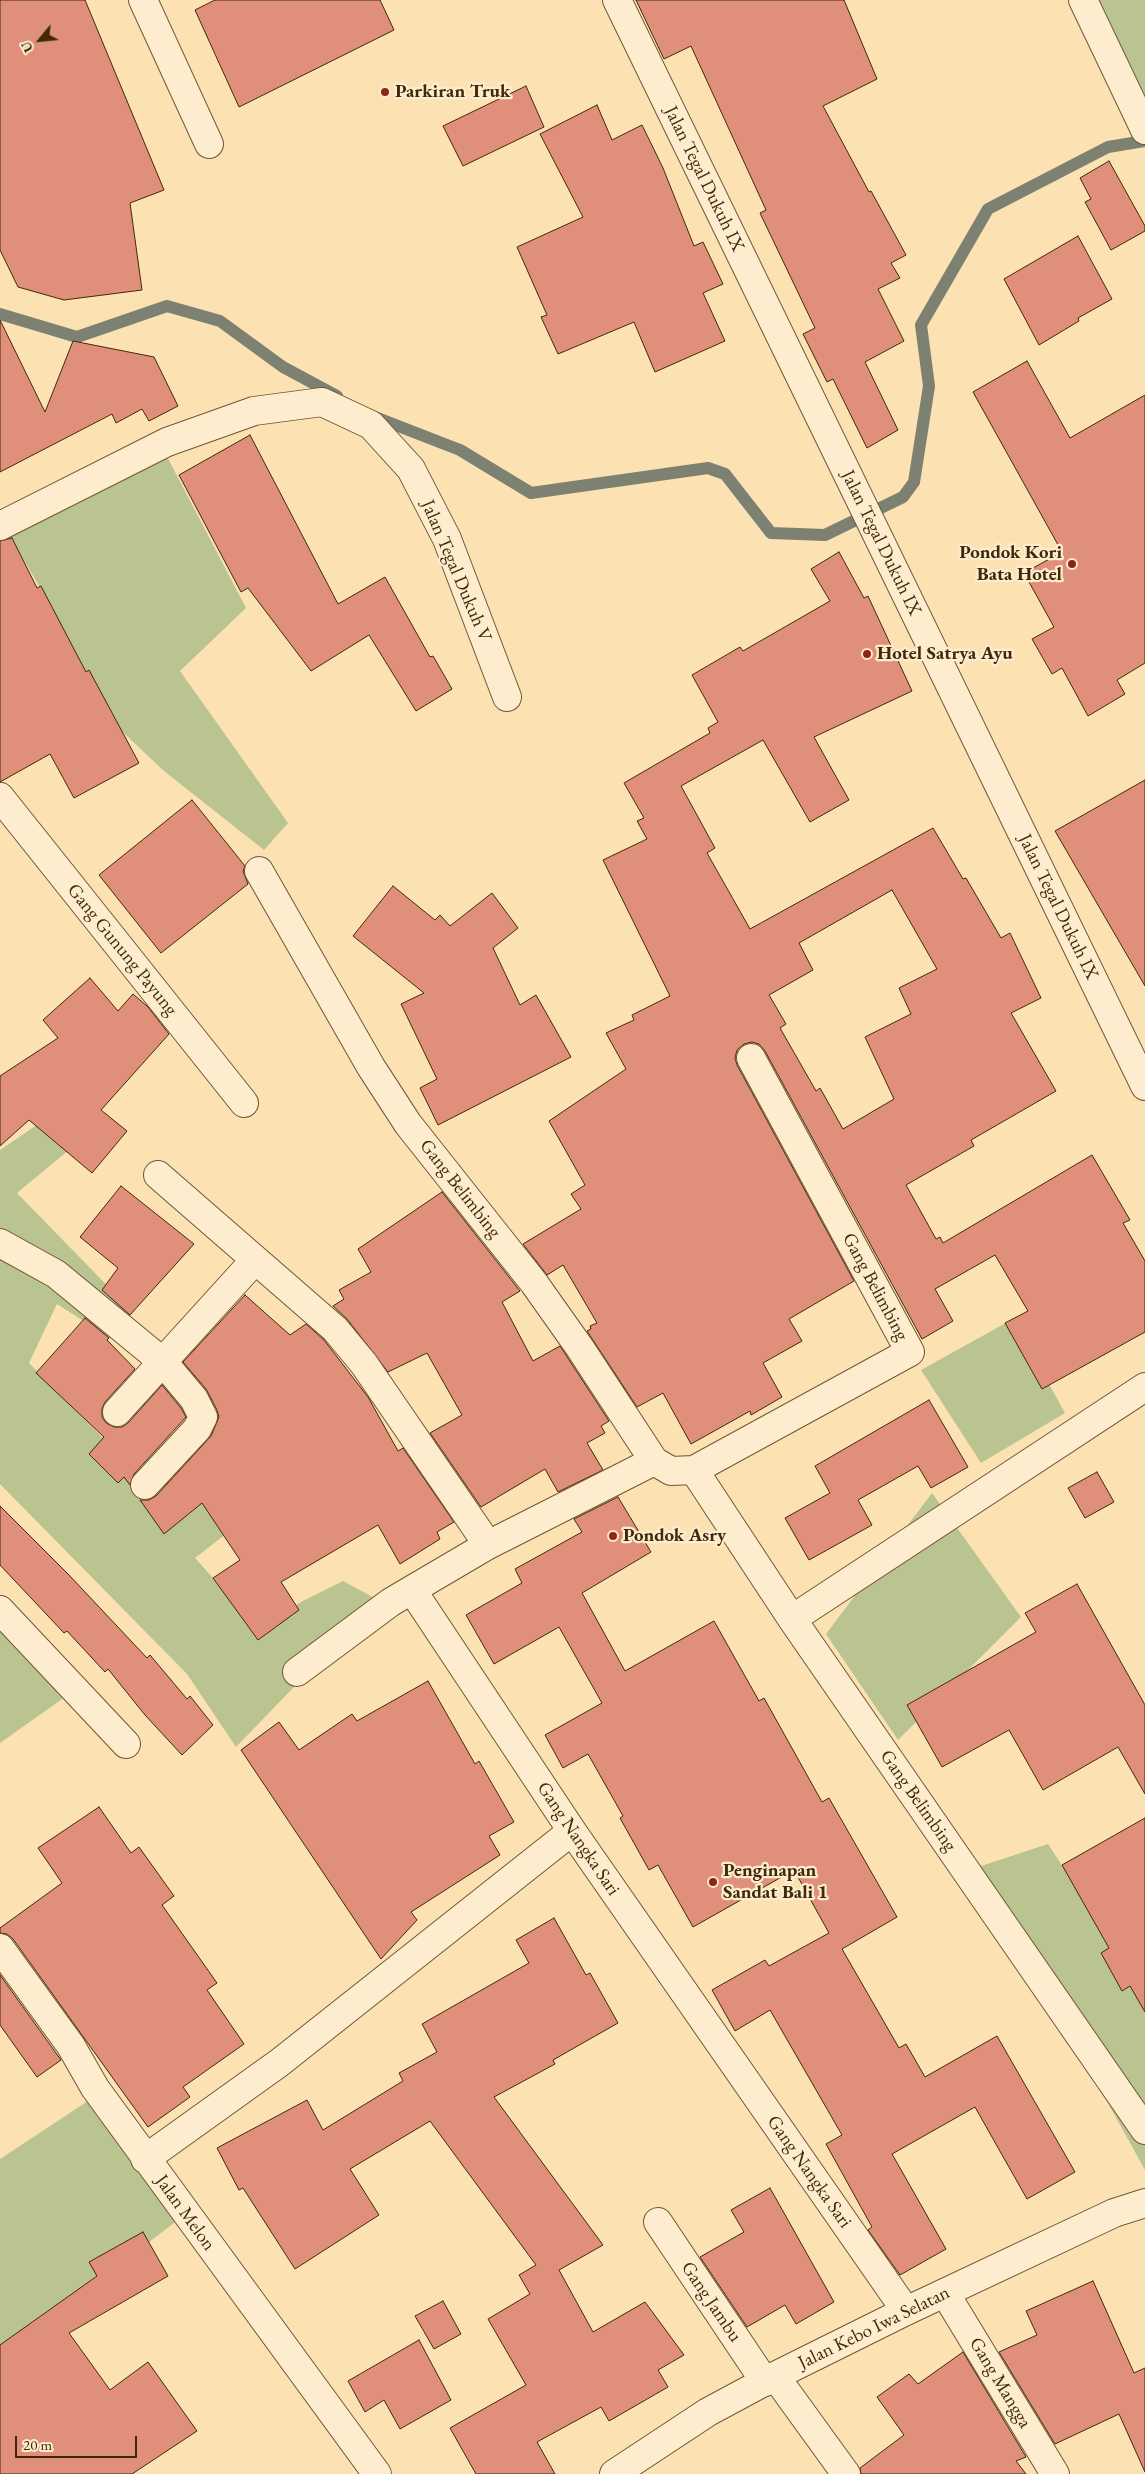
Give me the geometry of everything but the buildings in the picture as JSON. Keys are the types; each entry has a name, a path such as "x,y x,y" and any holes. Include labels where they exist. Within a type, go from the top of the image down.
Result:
{"street":[{"path":"142,0 209,144"},
{"name":"Jalan Tegal Dukuh IX","path":"617,0 1145,1086"},
{"path":"1083,0 1145,130"},
{"name":"Jalan Tegal Dukuh V","path":"0,526 168,442 254,411 322,402 371,425 411,469 446,539 507,697"},
{"name":"Gang Gunung Payung","path":"0,797 244,1103"},
{"name":"Gang Belimbing","path":"259,871 371,1067 408,1124 534,1283 580,1348 654,1461 671,1471 694,1470 910,1352 751,1058"},
{"path":"158,1175 335,1329 364,1364 488,1545"},
{"path":"0,1243 56,1274 163,1362 194,1399 203,1417 197,1429 145,1485"},
{"path":"117,1412 255,1260"},
{"path":"792,1619 1145,1387"},
{"path":"297,1672 391,1602 488,1545 654,1461"},
{"name":"Gang Belimbing","path":"694,1470 792,1619 1145,2130"},
{"name":"Gang Nangka Sari","path":"412,1590 572,1831 906,2310"},
{"path":"0,1610 126,1744"},
{"path":"145,2159 279,2063 572,1831"},
{"name":"Jalan Melon","path":"0,1948 70,2046 95,2088 145,2159 377,2474"},
{"name":"Jalan Kebo Iwa Selatan","path":"614,2474 708,2412 770,2379 906,2310 1114,2213 1145,2203"},
{"name":"Gang Jambu","path":"658,2222 770,2379 846,2474"},
{"name":"Gang Mangga","path":"945,2293 1054,2474"}],"green space":[{"path":"1085,0 1145,0 1145,128"},
{"path":"162,447 246,608 180,671 288,823 264,850 164,771 110,720 42,591 6,530"},
{"path":"53,1114 105,1120 17,1193 133,1312 110,1338 57,1304 29,1363 104,1439 155,1500 196,1481 231,1530 195,1558 257,1627 343,1581 378,1600 236,1747 187,1674 0,1484 0,1150"},
{"path":"1013,1319 1065,1413 981,1463 921,1370"},
{"path":"932,1493 1021,1617 898,1740 826,1634"},
{"path":"0,1628 65,1697 0,1743"},
{"path":"1048,1844 1145,1993 1145,2170 1077,2047 969,1870"},
{"path":"91,2099 166,2160 191,2210 0,2356 0,2159"}],"waterway":[{"path":"375,417 460,450 531,493 708,468 725,474 771,533 825,535 903,497 914,482 929,386 921,325 988,209 1108,147 1145,141"},
{"path":"0,314 77,337 167,306 220,321 283,367 337,396"}],"place":[{"name":"Parkiran Truk","path":"385,92"},
{"name":"Pondok Kori Bata Hotel","path":"1072,564"},
{"name":"Hotel Satrya Ayu","path":"867,654"},
{"name":"Pondok Asry","path":"613,1536"},
{"name":"Penginapan Sandat Bali 1","path":"713,1882"}]}
